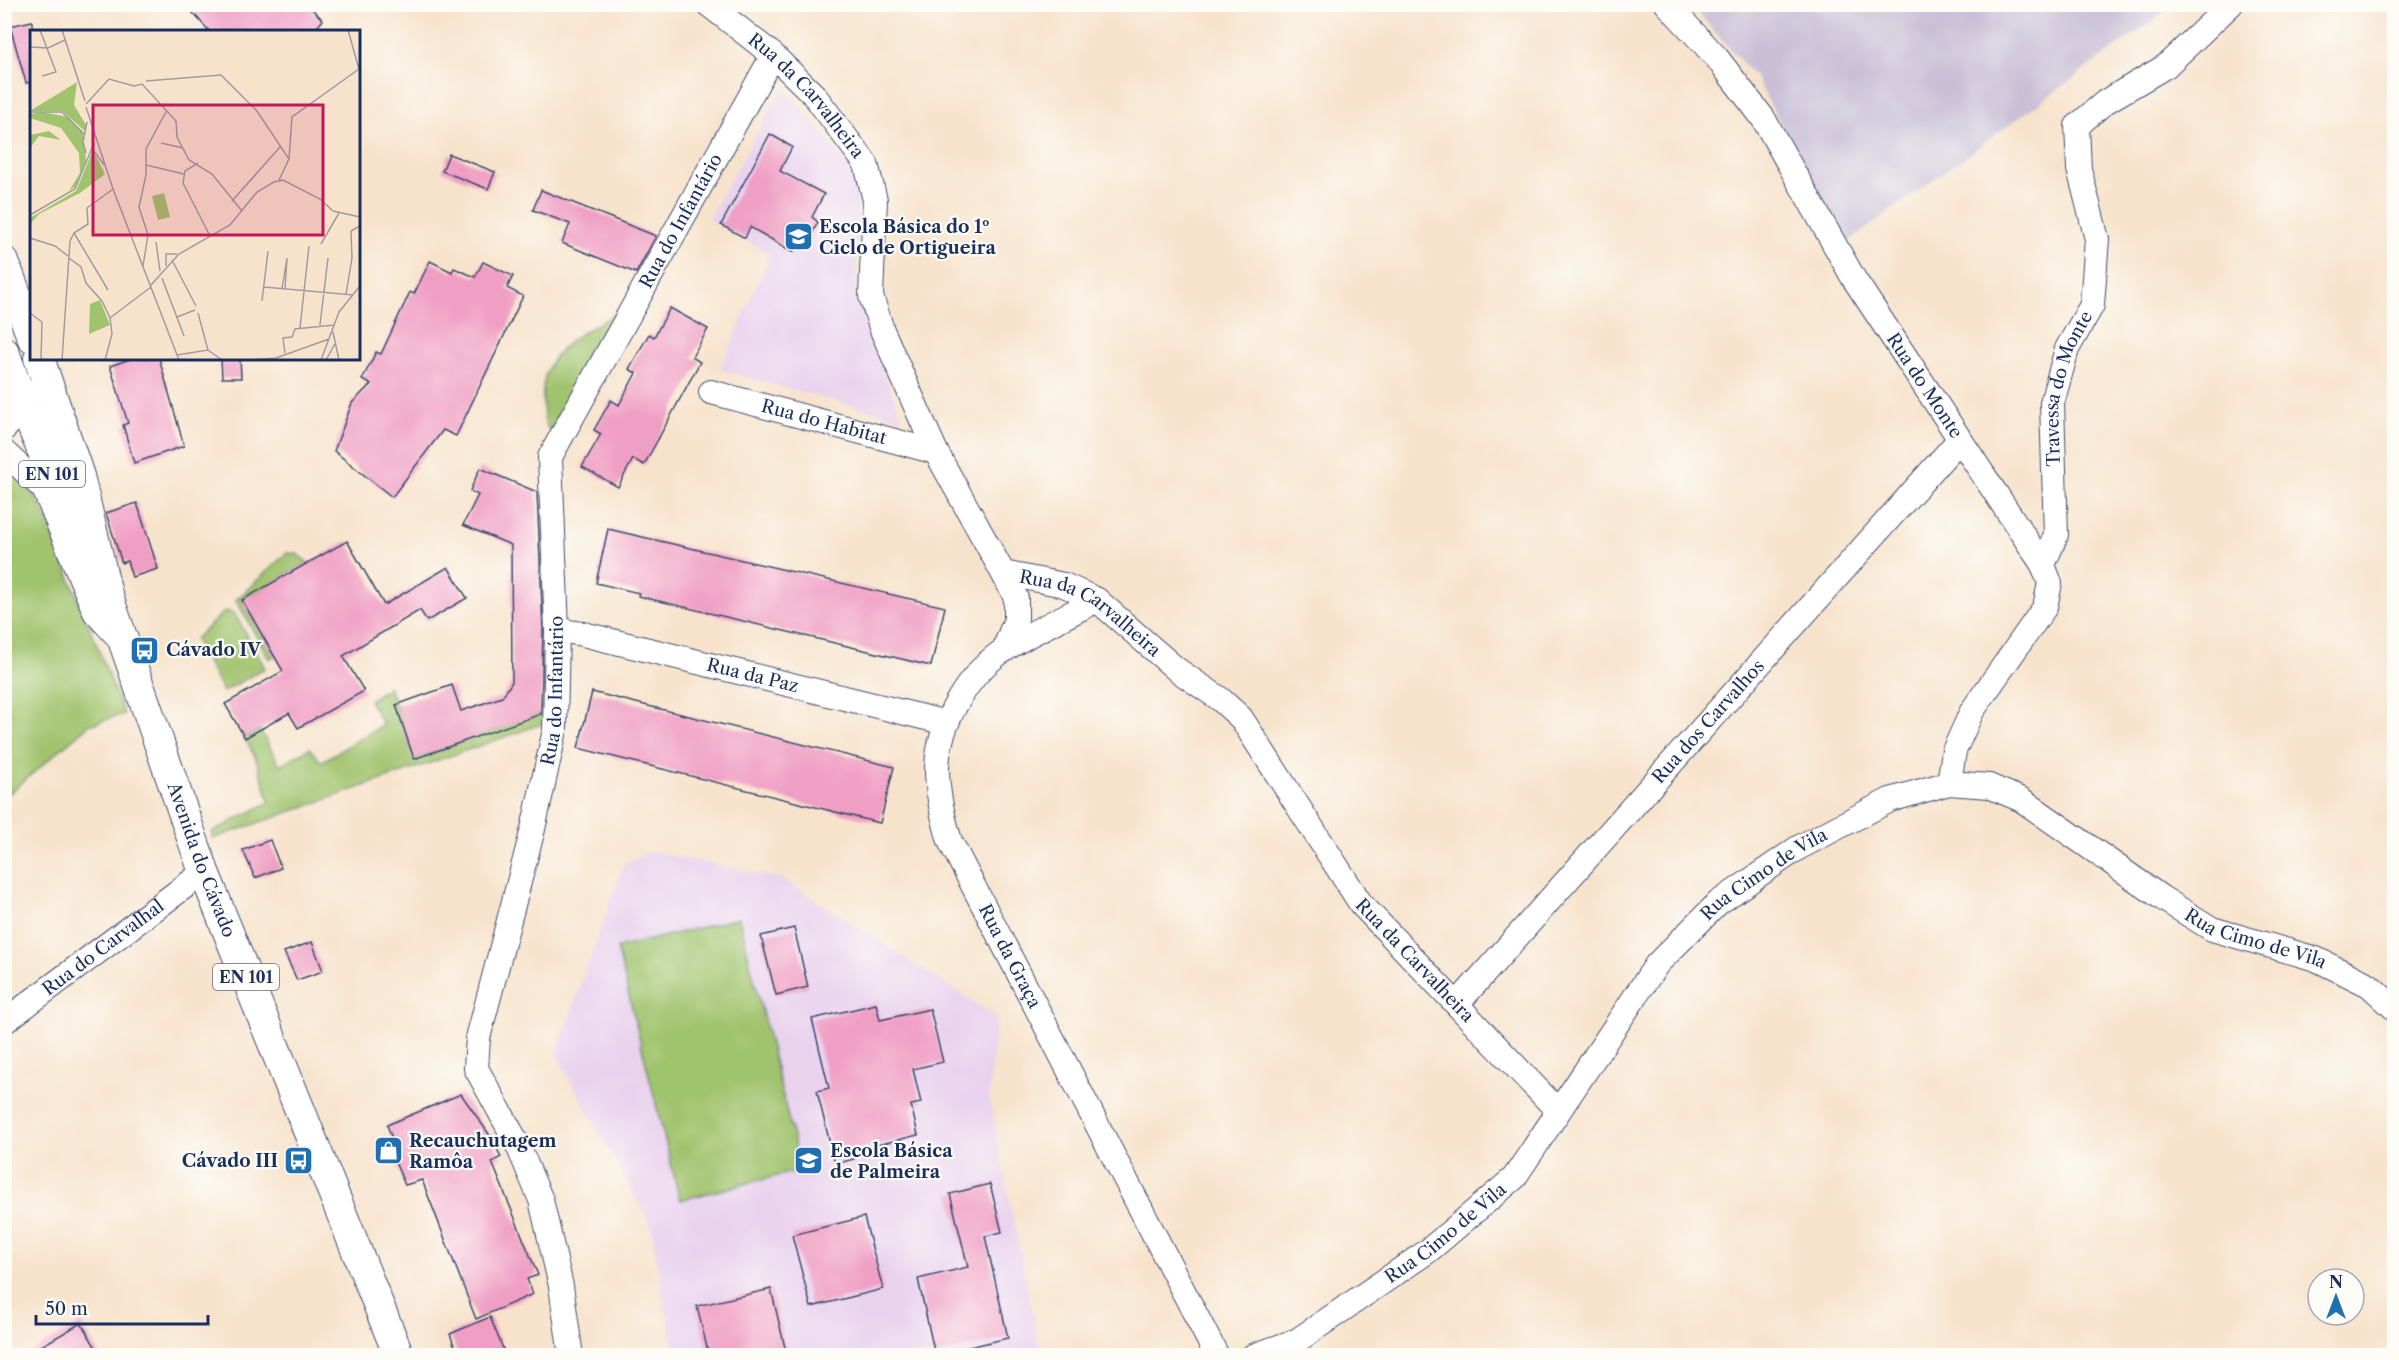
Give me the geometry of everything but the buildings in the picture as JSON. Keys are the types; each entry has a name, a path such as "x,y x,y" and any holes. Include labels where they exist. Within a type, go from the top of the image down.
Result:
{"main road":[{"path":"4,262 30,332"},
{"name":"Avenida do Cávado","path":"4,351 24,407 88,558 107,594"},
{"name":"Avenida do Cávado","path":"40,360 79,476 107,594 204,873 399,1356"}],"street":[{"name":"Rua da Carvalheira","path":"708,4 773,55 814,95 866,164 875,200 872,296 882,330 936,452 1003,573 1064,585 1097,600 1176,669 1220,699 1241,718 1361,903 1558,1111"},
{"name":"Rua do Monte","path":"1668,4 1717,58 1763,118 1854,279 2043,565 2050,583 2045,607 1972,711 1954,751 1949,783"},
{"name":"Travessa do Monte","path":"2043,565 2056,535 2052,403 2067,349 2092,305 2097,239 2079,169 2077,126 2105,102 2166,66 2230,4"},
{"name":"Rua do Infantário","path":"571,1356 561,1286 541,1200 516,1141 476,1068 478,1038 533,829 555,730 557,630 550,458 773,55"},
{"path":"4,429 24,407 34,383 39,360"},
{"name":"Rua do Habitat","path":"711,392 936,452"},
{"name":"Rua dos Carvalhos","path":"1457,1004 1959,440"},
{"path":"4,452 44,489 95,612 124,643"},
{"path":"1003,573 1016,598 1016,619 1004,650"},
{"name":"Rua da Graça","path":"1097,600 1004,650 981,669 963,691 947,723 937,770 941,810 950,841 1217,1356"},
{"name":"Rua da Paz","path":"557,630 583,634 947,723"},
{"name":"Rua Cimo de Vila","path":"1253,1356 1298,1340 1428,1251 1514,1178 1657,964 1718,903 1808,842 1890,800 1949,783 1989,786 2022,800 2162,898 2212,929 2316,959 2369,985 2394,1008"},
{"name":"Rua do Carvalhal","path":"4,1022 204,873"}],"shaded area":[{"path":"1691,5 2174,5 1845,244 1756,78"},
{"name":"Escola Básica do 1º Ciclo de Ortigueira","path":"783,87 861,180 855,295 902,419 720,370 770,254 708,219"},
{"name":"Escola Básica de Palmeira","path":"650,851 783,879 997,1017 989,1098 1041,1355 674,1355 650,1223 556,1054 623,865"}],"green space":[{"path":"615,314 550,431 544,416 543,387 553,359 574,339"},
{"path":"5,470 22,481 43,510 124,714 89,725 5,797"},
{"path":"287,553 297,554 308,563 242,600 274,656 269,659 236,600"},
{"path":"225,611 234,613 265,668 223,692 195,639"},
{"path":"389,687 415,759 545,712 545,723 212,839 212,832 270,802 256,759 245,738 260,730 280,765 310,748 321,762 383,725 369,700"},
{"path":"739,918 801,1170 680,1200 617,948"}],"place":[{"name":"Escola Básica do 1º Ciclo de Ortigueira","path":"798,237"},
{"name":"Cávado IV","path":"145,650"},
{"name":"Recauchutagem Ramôa","path":"388,1151"},
{"name":"Cávado III","path":"299,1161"},
{"name":"Escola Básica de Palmeira","path":"809,1161"}]}
